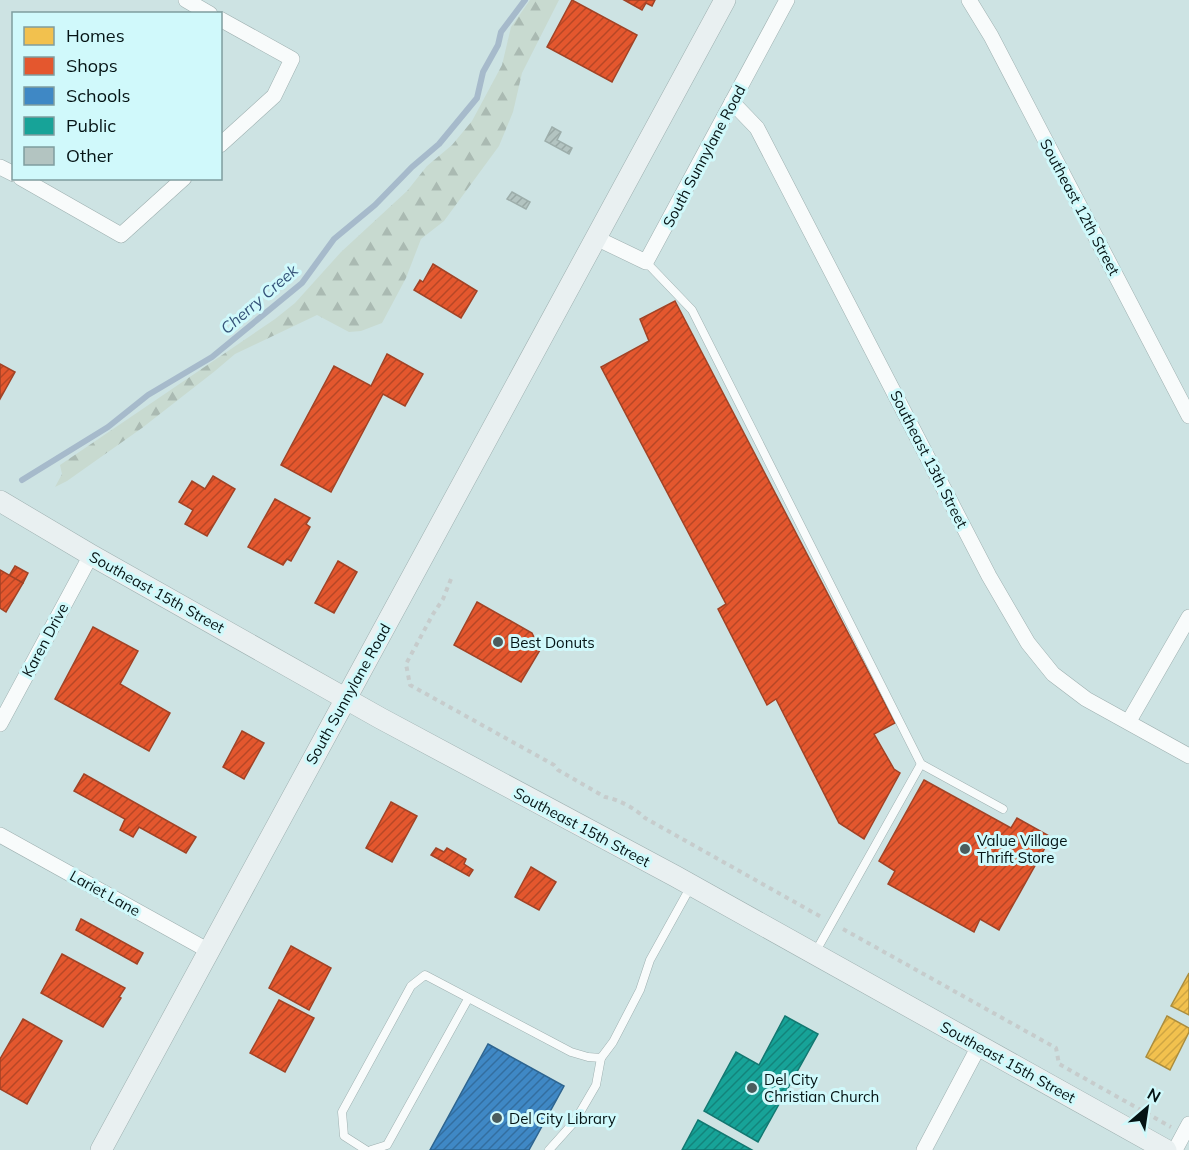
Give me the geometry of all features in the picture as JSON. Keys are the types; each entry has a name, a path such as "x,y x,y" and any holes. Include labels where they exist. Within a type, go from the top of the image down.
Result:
{"main road":[{"name":"South Sunnylane Road","path":"101,1150 724,0"},
{"name":"Southeast 15th Street","path":"0,501 345,698 691,885 1166,1150"}],"street":[{"path":"186,0 207,12"},
{"name":"South Sunnylane Road","path":"646,262 787,0"},
{"name":"Southeast 12th Street","path":"969,0 991,36 1189,416"},
{"path":"222,20 292,59 274,96 222,143"},
{"name":"Southeast 13th Street","path":"732,102 757,128 989,576 1028,643 1053,674 1086,699 1189,756"},
{"path":"25,180 121,235 181,180"},
{"path":"596,238 646,262"},
{"name":"Karen Drive","path":"0,724 91,555"},
{"path":"1129,721 1189,617"},
{"name":"Lariet Lane","path":"0,835 209,951"},
{"path":"924,1150 979,1046"},
{"path":"1174,1150 1186,1129"}],"lane":[{"path":"646,262 692,310 921,764 1003,809"},
{"path":"814,954 921,764"},
{"path":"549,1150 575,1121 596,1085 601,1058 619,1032 640,990 650,960 691,885"},
{"path":"366,1150 344,1136 342,1112 411,986 424,975 571,1052 601,1058"},
{"path":"371,1150 388,1148 468,999"}],"path":[{"path":"452,579 406,664 410,685 554,765 558,770 605,797 641,814 1056,1048 1059,1064 1186,1129"}],"green space":[{"path":"530,0 559,0 522,73 513,112 499,146 444,221 421,239 406,278 382,323 361,331 349,332 317,315 235,354 142,428 55,487 62,474 60,465 275,319 295,303 341,252 407,191 427,166 452,145 472,121 502,65 511,27"}],"building: Homes":[{"path":"1189,973 1189,1015 1171,1006"},
{"path":"1167,1016 1189,1028 1170,1070 1146,1057"}],"building: Shops":[{"path":"572,0 637,35 612,82 547,47"},
{"path":"624,0 655,0 652,6 646,3 642,10"},
{"path":"433,264 477,291 461,318 414,290 420,280 423,282"},
{"path":"675,301 895,723 874,734 894,769 900,773 864,839 839,823 776,699 767,705 718,609 726,604 601,367 649,341 640,319"},
{"path":"387,354 423,374 405,406 383,394 331,492 281,465 334,366 371,386"},
{"path":"0,364 15,372 0,399"},
{"path":"213,476 235,489 207,536 185,524 193,510 179,502 192,481 205,489"},
{"path":"275,499 310,518 306,524 310,527 291,561 287,559 283,565 248,547"},
{"path":"338,561 357,572 334,613 315,603"},
{"path":"15,566 28,573 23,583 9,576"},
{"path":"0,570 23,583 6,612 0,608"},
{"path":"477,602 532,633 540,650 521,682 454,645"},
{"path":"93,627 138,651 120,684 170,713 149,751 55,699"},
{"path":"242,731 264,743 244,779 223,767"},
{"path":"84,774 196,837 186,853 139,827 133,837 120,830 125,819 74,791"},
{"name":"Value Village Thrift Store","path":"924,780 1011,828 1017,818 1051,837 999,930 980,919 974,932 888,884 895,871 879,861"},
{"path":"391,802 417,816 392,862 366,848"},
{"path":"436,848 444,852 447,848 466,859 464,864 473,870 469,876 431,855"},
{"path":"531,867 556,882 539,910 515,897"},
{"path":"81,919 143,953 137,964 76,930"},
{"path":"291,946 331,968 309,1010 269,988"},
{"path":"62,954 125,988 103,1027 41,993"},
{"path":"279,1000 314,1018 285,1072 250,1053"},
{"path":"23,1019 62,1041 27,1104 0,1089 0,1059"}],"building: Schools":[{"name":"Del City Library","path":"488,1044 564,1086 529,1150 430,1150"}],"building: Public":[{"name":"Del City Christian Church","path":"785,1016 818,1034 758,1142 704,1111 736,1052 759,1065"},
{"path":"698,1120 752,1150 682,1150"}],"building: Other":[{"path":"552,127 561,132 557,140 572,148 569,154 545,141"},
{"path":"512,192 530,202 526,209 507,199"}],"waterway":[{"name":"Cherry Creek","path":"22,480 108,427 148,395 212,357 302,283 334,239 375,205 412,167 439,144 477,98 483,72 498,45 501,32 525,0"}],"place":[{"name":"Best Donuts","path":"498,642"},
{"name":"Value Village Thrift Store","path":"965,849"},
{"name":"Del City Christian Church","path":"752,1088"},
{"name":"Del City Library","path":"497,1118"}]}
